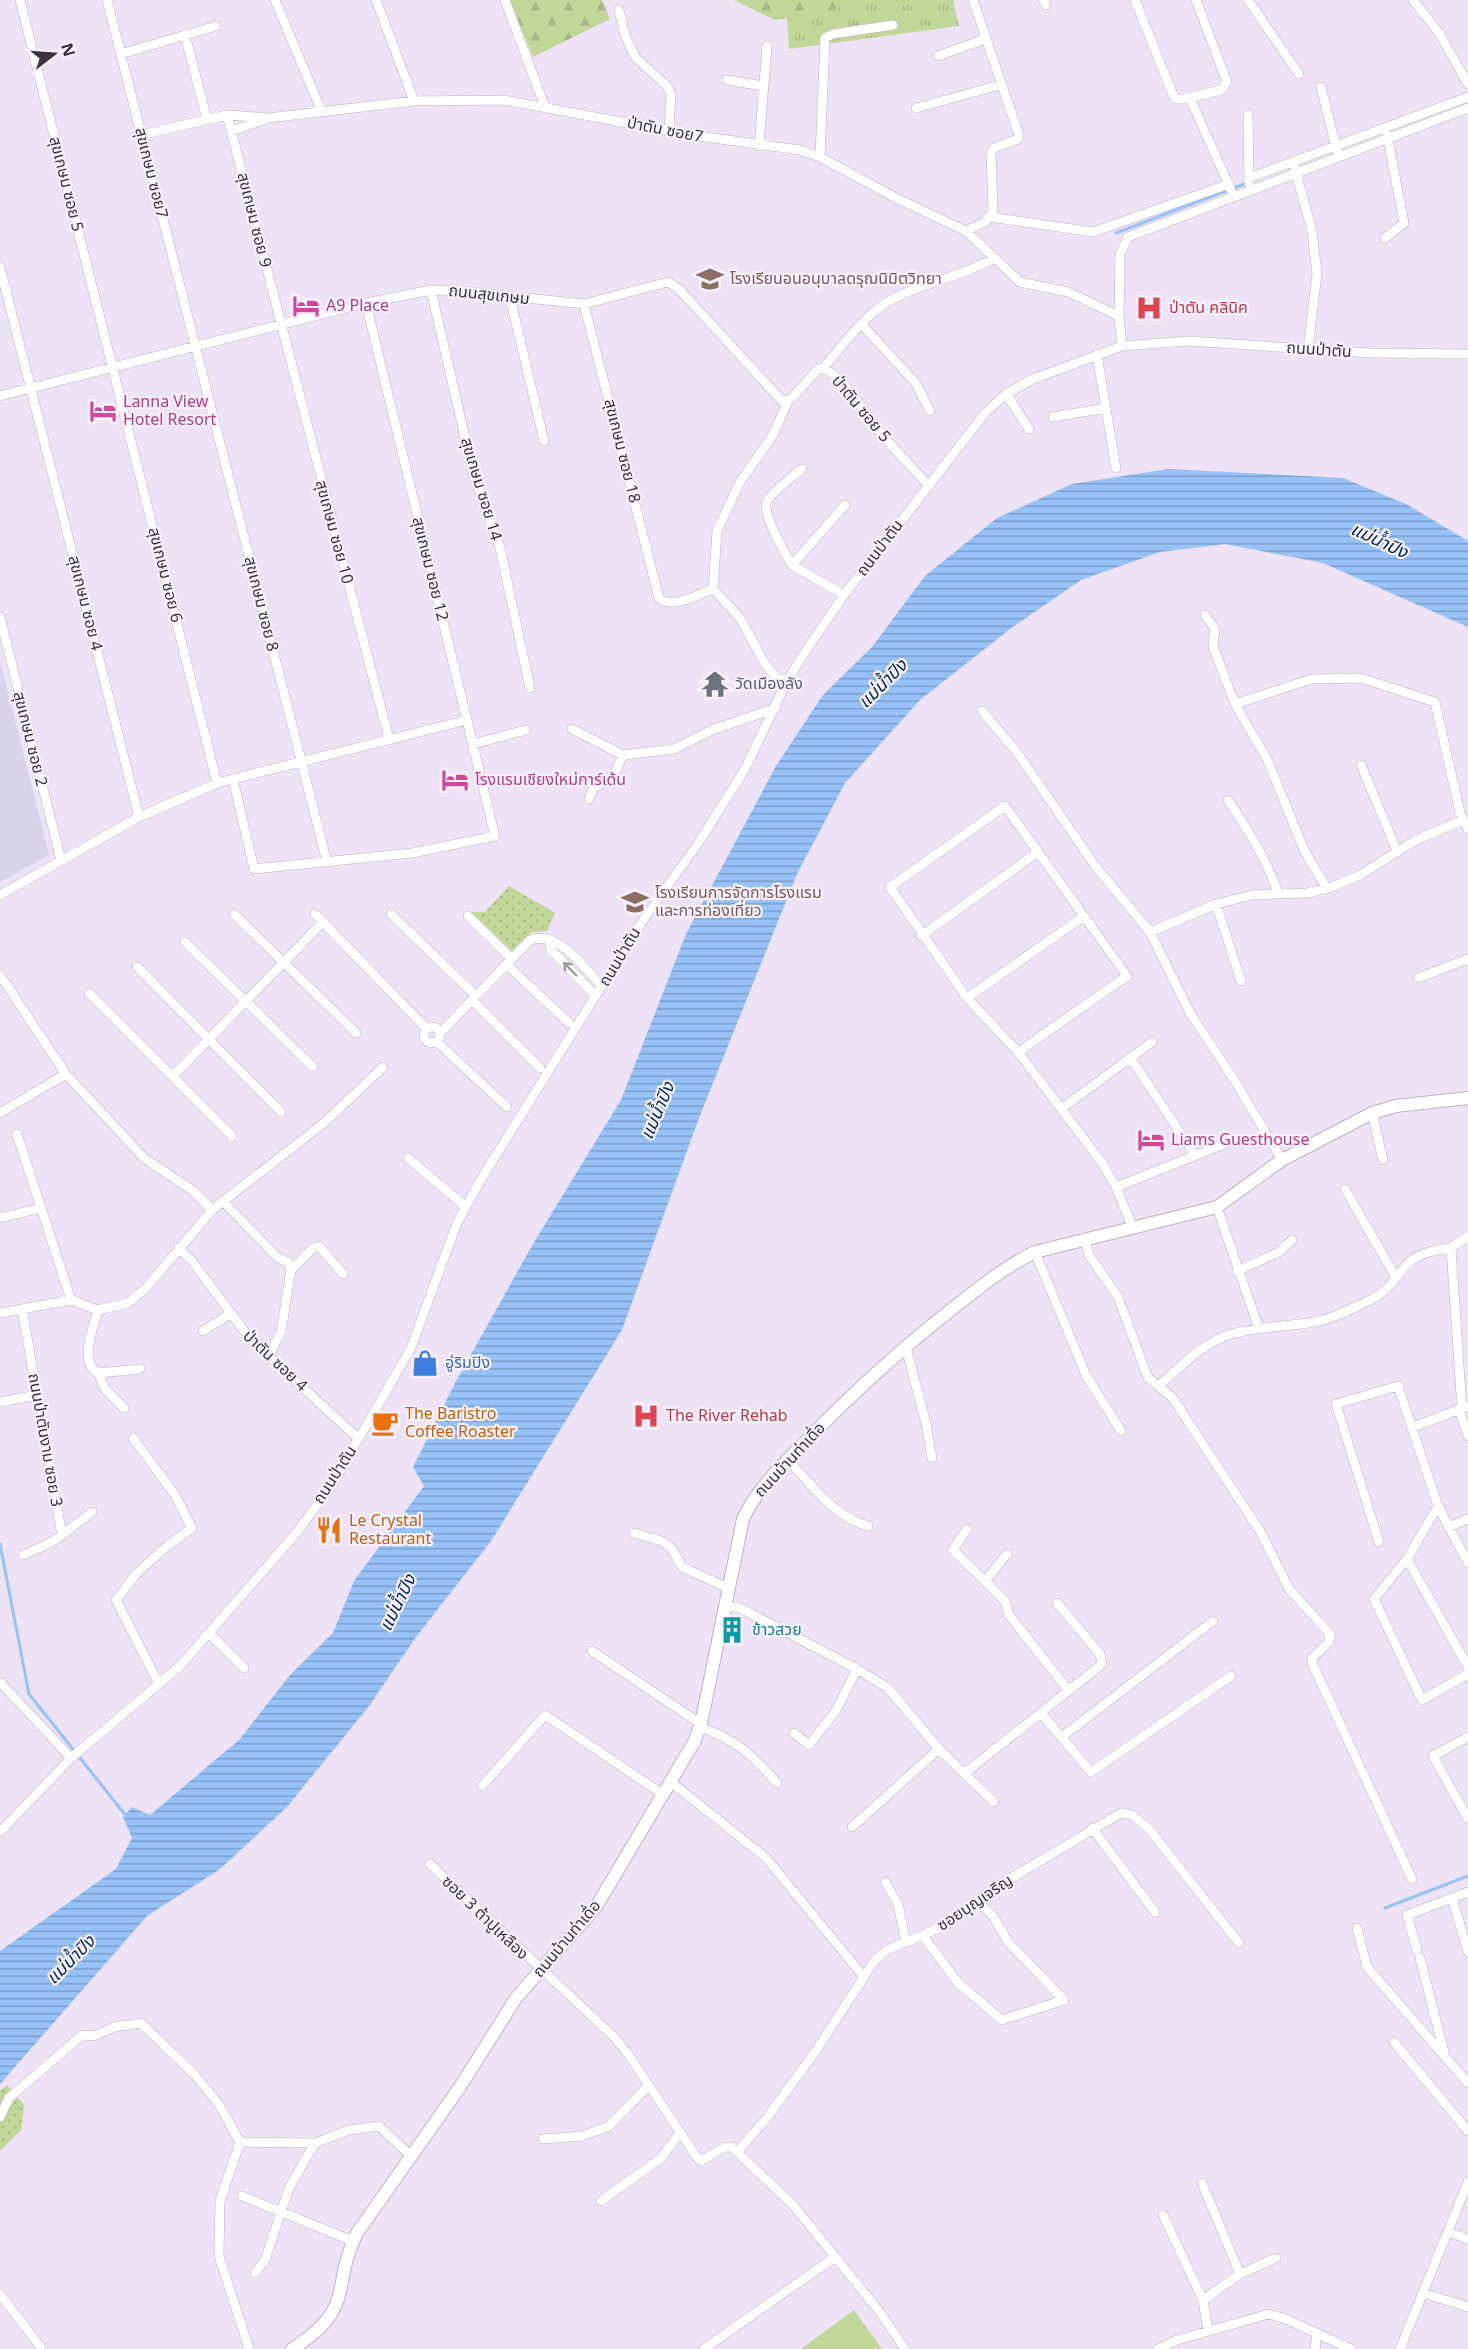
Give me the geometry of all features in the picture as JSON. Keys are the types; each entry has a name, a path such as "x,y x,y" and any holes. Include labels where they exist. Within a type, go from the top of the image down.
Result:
{"street":[{"name":"สุขเกษม ซอย 5","path":"20,0 94,315 112,368"},
{"name":"สุขเกษม ซอย7","path":"107,0 195,347"},
{"path":"275,0 321,110"},
{"path":"376,0 414,101"},
{"path":"505,0 545,107"},
{"path":"966,231 990,217 993,211 991,152 994,148 1018,139 1019,135 1000,85 973,0"},
{"path":"1135,0 1176,99 1221,90 1227,82 1196,0"},
{"path":"1248,0 1299,74"},
{"path":"1413,0 1445,41 1468,84"},
{"path":"619,10 624,34 635,57 667,86 671,94 669,131"},
{"path":"819,157 825,38 833,34 894,25"},
{"path":"121,54 216,26"},
{"path":"185,35 207,120"},
{"path":"938,56 985,39"},
{"path":"759,146 767,46"},
{"path":"728,80 764,86"},
{"path":"916,108 1000,85"},
{"path":"1322,87 1337,151"},
{"path":"1122,346 1119,316 1120,254 1128,237 1295,174 1385,128 1468,98"},
{"name":"ป่าตัน ซอย7","path":"141,135 227,115 268,118 321,110 414,101 504,100 669,131 759,146 801,150 966,231 1020,282 1068,292 1119,316"},
{"path":"1193,105 1233,197"},
{"path":"1249,178 1294,161 1388,138 1468,108"},
{"path":"1248,114 1249,191"},
{"name":"สุขเกษม ซอย 9","path":"227,115 280,325"},
{"path":"232,131 268,118"},
{"path":"1385,128 1404,223 1385,238"},
{"path":"1294,161 1295,174 1312,231 1317,274 1308,349"},
{"path":"990,217 1093,232 1229,184"},
{"path":"1189,199 1194,212"},
{"path":"1122,223 1128,237"},
{"path":"823,368 876,309 901,296 975,270 995,258"},
{"name":"สุขเกษม ซอย 4","path":"0,267 139,817"},
{"name":"ถนนสุขเกษม","path":"0,396 366,303 431,290 584,304 671,282 778,399 789,400"},
{"name":"สุขเกษม ซอย 14","path":"431,290 474,476 500,548 530,688"},
{"path":"510,297 544,441"},
{"name":"สุขเกษม ซอย 12","path":"327,862 412,852 495,836 366,303"},
{"name":"สุขเกษม ซอย 18","path":"584,304 659,598 664,603 674,603 713,589"},
{"name":"สุขเกษม ซอย 10","path":"280,325 388,740"},
{"path":"862,325 915,382 930,411"},
{"name":"ถนนป่าตัน","path":"0,1832 71,1758 159,1684 210,1634 298,1531 333,1483 411,1348 450,1239 466,1207 641,923 699,843 745,769 788,679 844,596 985,413 1006,394 1033,379 1122,346 1188,342 1308,349 1468,354"},
{"name":"สุขเกษม ซอย 8","path":"195,347 327,862"},
{"path":"1097,355 1116,468"},
{"name":"สุขเกษม ซอย 6","path":"112,368 218,783"},
{"name":"ป่าตัน ซอย 5","path":"713,589 717,531 740,482 773,435 789,400 818,369 823,368 854,397 882,435 928,485"},
{"path":"1006,394 1029,429"},
{"path":"1053,417 1106,408"},
{"path":"802,469 767,500 766,509 782,551 792,565 844,596"},
{"path":"792,565 845,505"},
{"path":"713,589 740,618 764,662 777,679 788,679"},
{"path":"1205,615 1215,629 1213,646 1235,704 1267,759 1302,844 1327,889"},
{"name":"สุขเกษม ซอย 2","path":"0,618 61,860"},
{"path":"1235,704 1312,679 1361,678 1435,702 1445,758 1463,820 1468,829"},
{"path":"572,729 623,755 674,749 712,730 776,708"},
{"path":"982,711 1029,769 1096,867 1150,932 1190,1013 1233,1078 1282,1160"},
{"path":"0,895 139,817 218,783 467,720"},
{"path":"473,744 526,730"},
{"path":"589,799 593,789 613,777 623,755"},
{"path":"1361,765 1397,851"},
{"path":"232,779 254,869 327,862"},
{"path":"1228,800 1270,868 1278,893"},
{"path":"1018,1052 1127,976 1005,806 890,887 921,936 967,998 1018,1052 1103,1164 1116,1186 1133,1228"},
{"path":"1150,932 1216,904 1252,895 1307,893 1327,889 1360,875 1397,851 1463,820"},
{"path":"921,936 1038,852"},
{"path":"1216,904 1241,981"},
{"path":"234,914 356,1033"},
{"path":"315,914 427,1029"},
{"path":"391,914 540,1068"},
{"path":"468,916 569,1023"},
{"path":"967,998 1084,916"},
{"path":"173,1076 323,922"},
{"path":"427,1029 425,1039 430,1043 439,1037 530,940 539,937 557,942 602,986"},
{"path":"549,940 551,950 596,996"},
{"path":"185,942 313,1067"},
{"path":"1418,978 1468,959"},
{"path":"136,967 281,1112"},
{"path":"0,975 66,1074 144,1158 192,1190 212,1210"},
{"path":"90,993 232,1136"},
{"path":"427,1029 434,1027 439,1037 507,1107"},
{"path":"1061,1109 1152,1042"},
{"path":"1131,1058 1195,1155"},
{"path":"0,1313 71,1300 98,1310 128,1303 146,1288 212,1210 324,1124 383,1066"},
{"path":"0,1113 66,1074"},
{"name":"ถนนบ้านท่าเดื่อ","path":"292,2349 329,2320 338,2305 353,2241 380,2198 412,2157 516,1998 596,1907 664,1795 700,1726 743,1519 751,1502 788,1460 856,1390 990,1279 1013,1263 1035,1252 1217,1207 1282,1160 1372,1113 1396,1106 1468,1098"},
{"path":"1372,1113 1383,1160"},
{"path":"17,1134 71,1300"},
{"path":"1116,1186 1224,1144"},
{"path":"408,1158 466,1207"},
{"path":"1345,1189 1395,1276"},
{"path":"223,1201 278,1258 288,1262 291,1269 281,1332 270,1355"},
{"path":"1217,1207 1259,1329"},
{"path":"0,1218 41,1208"},
{"path":"1158,1386 1227,1335 1271,1326 1318,1321 1370,1300 1382,1292 1405,1263 1418,1254 1451,1248 1468,1236"},
{"path":"1085,1239 1089,1255 1118,1298 1148,1378 1172,1397 1260,1531 1289,1589 1330,1634 1329,1642 1312,1658 1313,1665 1412,1879"},
{"path":"1237,1270 1279,1252 1292,1240"},
{"path":"291,1269 313,1248 319,1246 343,1274"},
{"name":"ป่าตัน ซอย 4","path":"178,1248 192,1262 251,1340 359,1439"},
{"path":"1451,1248 1463,1408 1468,1436"},
{"path":"1035,1252 1086,1376 1121,1431"},
{"name":"ถนนป่าตันงาม ซอย 3","path":"22,1309 62,1535 92,1512"},
{"path":"98,1310 88,1361 92,1370 98,1373 140,1369"},
{"path":"203,1331 230,1314"},
{"path":"906,1347 926,1424 932,1458"},
{"path":"98,1373 105,1389 124,1408"},
{"path":"1379,1542 1336,1404 1398,1386 1438,1506 1468,1563"},
{"path":"0,1402 37,1395"},
{"path":"1411,1428 1463,1408"},
{"path":"133,1438 175,1495 192,1528 167,1546 136,1574 116,1600 159,1684"},
{"path":"788,1460 835,1509 854,1522 868,1526"},
{"path":"1438,1506 1407,1559 1374,1599 1422,1700 1468,1674"},
{"path":"1448,1527 1468,1519"},
{"path":"967,1529 953,1551 986,1580 1005,1601 1009,1616 1069,1691"},
{"path":"634,1533 662,1541 672,1549 682,1567 728,1588"},
{"path":"23,1555 50,1544 62,1535"},
{"path":"986,1580 1007,1554"},
{"path":"1407,1559 1468,1667"},
{"path":"965,1773 1101,1664 1100,1654 1057,1603"},
{"path":"724,1607 738,1607 857,1669 888,1688 939,1749 994,1802"},
{"path":"1063,1736 1213,1621"},
{"path":"210,1634 244,1668"},
{"path":"592,1652 700,1726 724,1735 755,1759 777,1783"},
{"path":"794,1733 809,1745 835,1712 857,1669"},
{"path":"1041,1713 1092,1772 1232,1676"},
{"path":"0,1682 71,1758"},
{"path":"482,1786 545,1715 664,1795"},
{"path":"1468,1737 1433,1756 1468,1819"},
{"path":"852,1827 939,1749"},
{"path":"671,1782 766,1858 864,1977"},
{"name":"ซอยบุญเจริญ","path":"738,2151 766,2119 815,2052 864,1977 887,1950 946,1925 991,1890 1061,1850 1092,1828 1121,1813 1132,1815 1149,1829 1239,1943"},
{"path":"1092,1828 1155,1912"},
{"name":"ซอย 3 ต้าปูเหลือง","path":"430,1864 540,1971 614,2037 649,2085 679,2134 701,2161 725,2147 738,2151"},
{"path":"885,1882 898,1904 906,1942"},
{"path":"1445,2054 1407,1915 1468,1892"},
{"path":"1452,1898 1468,1952"},
{"path":"923,1936 959,1984 1002,2020 1064,2000 1008,1942 993,1916 977,1902"},
{"path":"1357,1928 1367,1967 1468,2083"},
{"path":"0,2116 9,2098 82,2034 94,2036 114,2027 141,2023 195,2075 218,2103 240,2142 220,2201 219,2256 249,2349"},
{"path":"1394,2042 1468,2131"},
{"path":"543,2139 582,2136 609,2126 649,2085"},
{"path":"240,2142 315,2143 349,2130 379,2126 412,2157"},
{"path":"601,2201 661,2158 679,2134"},
{"path":"255,2273 265,2260 289,2188 315,2143"},
{"path":"738,2151 794,2206 879,2311 905,2349"},
{"path":"1400,2349 1468,2182"},
{"path":"1202,2183 1240,2274"},
{"path":"242,2196 353,2241"},
{"path":"1163,2215 1203,2300 1208,2331"},
{"path":"1448,2232 1468,2239"},
{"path":"704,2349 835,2257"},
{"path":"1203,2300 1240,2274 1276,2258"},
{"path":"1423,2293 1468,2307"},
{"path":"0,2294 42,2349"},
{"path":"1158,2349 1177,2340 1269,2314 1351,2349"},
{"path":"1315,2349 1317,2333"}],"shaded area":[{"path":"0,661 49,855 0,882"}],"green space":[{"path":"509,0 602,0 610,19 533,57"},
{"path":"734,0 867,0 813,15 775,20"},
{"path":"735,0 953,0 959,26 789,49 787,17"},
{"path":"509,886 555,913 547,931 532,932 512,951 471,912 485,912"},
{"path":"7,2085 24,2105 21,2130 0,2151 0,2091"},
{"path":"854,2310 882,2349 801,2349"}],"water":[{"name":"แม่น้ำปิง","path":"1168,469 1343,478 1406,504 1468,541 1468,627 1323,563 1225,544 1160,552 1081,580 1010,629 920,700 845,783 797,874 699,1118 622,1330 491,1541 416,1637 369,1706 287,1807 220,1869 147,1916 0,2084 0,1951 116,1869 132,1838 123,1817 132,1807 150,1815 239,1740 290,1675 333,1633 354,1581 424,1486 413,1467 455,1383 533,1244 621,1100 686,934 776,766 823,695 872,647 925,576 997,518 1072,484"}],"waterway":[{"path":"1116,233 1247,183"},
{"path":"0,1544 29,1694 127,1817"},
{"path":"1385,1908 1468,1876"}],"place":[{"name":"โรงเรียนอนอนุบาลดรุฌนิมิตวิทยา","path":"710,279"},
{"name":"A9 Place","path":"306,306"},
{"name":"ป่าตัน คลินิค","path":"1149,308"},
{"name":"Lanna View Hotel Resort","path":"103,411"},
{"name":"วัดเมืองลัง","path":"715,684"},
{"name":"โรงแรมเชียงใหม่การ์เด้น","path":"455,780"},
{"name":"โรงเรียนการจัดการโรงแรม และการท่องเที่ยว","path":"635,902"},
{"name":"Liams Guesthouse","path":"1151,1140"},
{"name":"อู่ริมปิง","path":"425,1363"},
{"name":"The River Rehab","path":"646,1416"},
{"name":"The Baristro Coffee Roaster","path":"385,1423"},
{"name":"Le Crystal Restaurant","path":"329,1530"},
{"name":"ข้าวสวย","path":"732,1630"}]}
